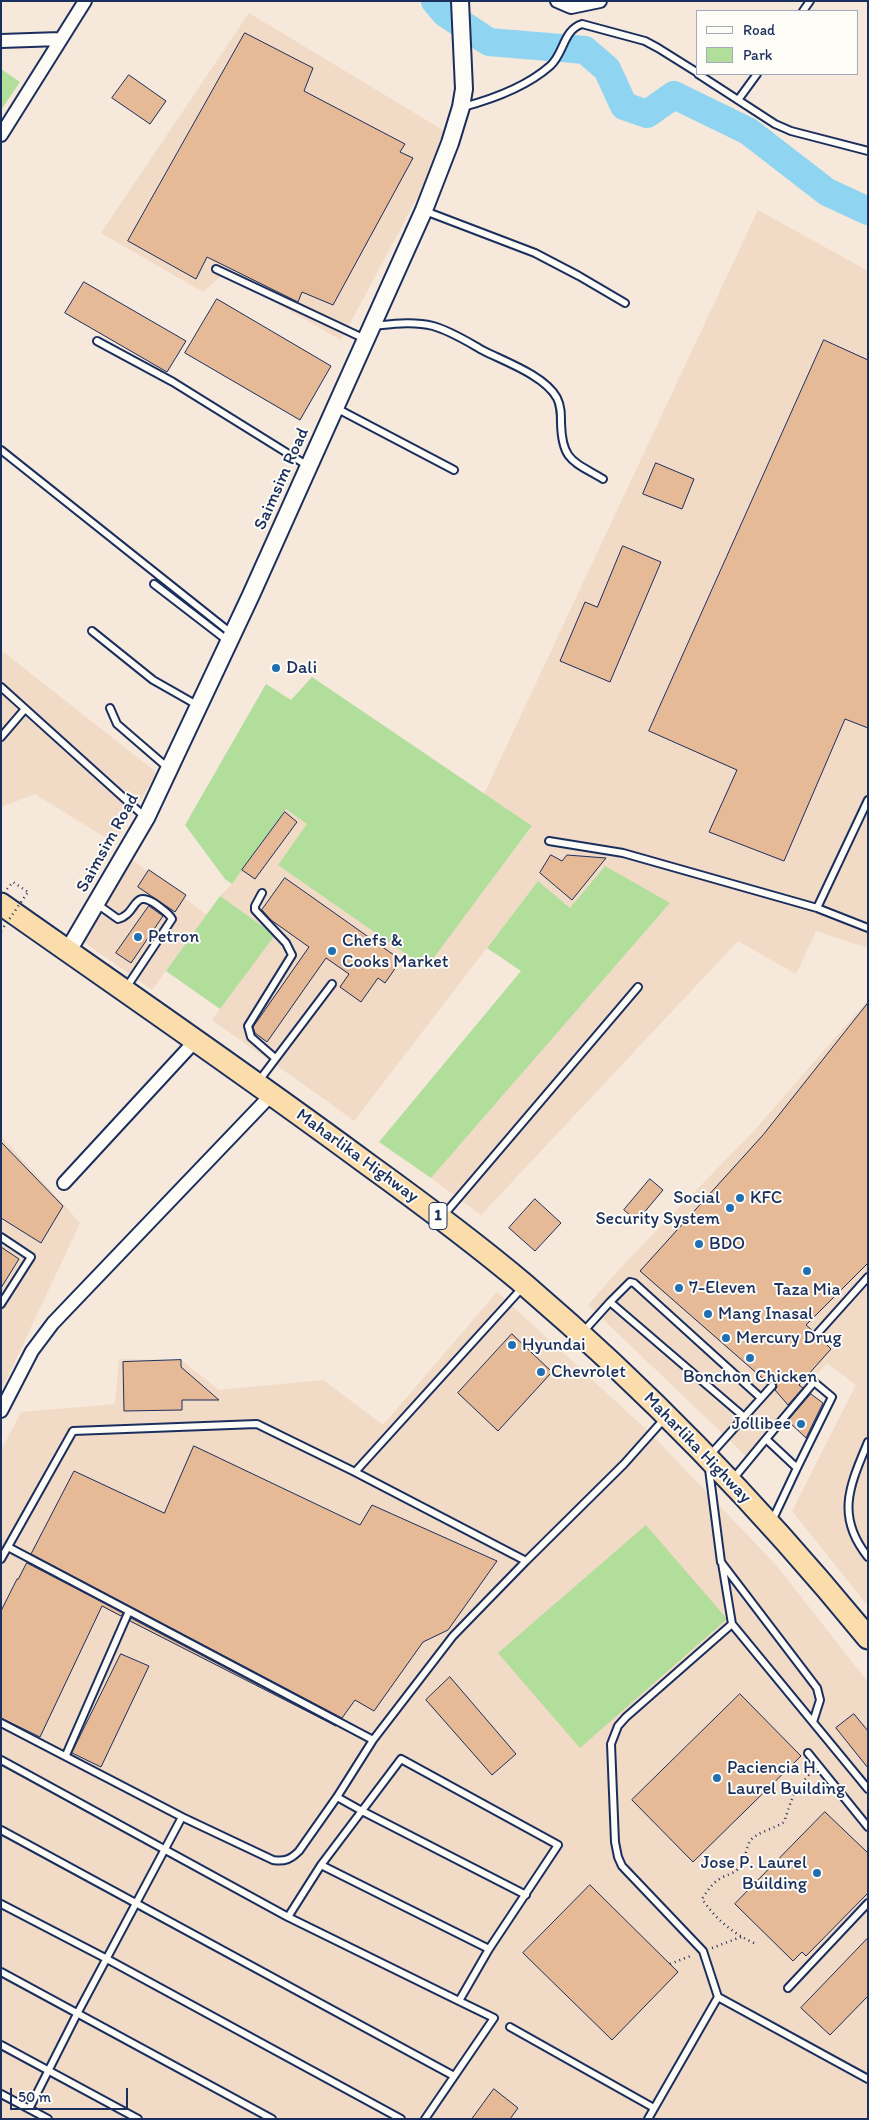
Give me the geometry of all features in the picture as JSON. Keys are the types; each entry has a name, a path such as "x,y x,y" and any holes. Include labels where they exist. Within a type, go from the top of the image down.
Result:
{"highway":[{"name":"Maharlika Highway","path":"1,904 265,1088 441,1218 525,1285 668,1415 770,1524 868,1638"}],"street":[{"path":"1,135 85,1"},
{"path":"557,1 571,7 600,1"},
{"name":"Saimsim Road","path":"68,951 146,818 231,638 424,210 461,107 464,89 464,61 460,5"},
{"path":"1,41 60,39"},
{"path":"64,1183 196,1040"},
{"path":"1,1411 32,1351 53,1323 265,1088"}],"lane":[{"path":"461,107 485,101 531,79 551,66 558,57 574,26 582,24 645,41 696,73"},
{"path":"700,75 775,124 791,131 868,151"},
{"path":"738,100 756,75"},
{"path":"424,210 535,253 625,303"},
{"path":"216,269 369,333 415,323 434,326 513,365 547,385 554,392 561,408 562,444 565,451 578,464 603,479"},
{"path":"96,341 173,382 309,466"},
{"path":"336,408 454,470"},
{"path":"1,450 231,638"},
{"path":"154,584 231,638"},
{"path":"92,631 153,680 199,705"},
{"path":"1,688 146,818"},
{"path":"110,708 117,724 169,769"},
{"path":"1,738 25,709"},
{"path":"816,908 868,800"},
{"path":"549,842 623,853 816,908 868,928"},
{"path":"262,894 255,906 255,910 286,943 292,955 248,1026 251,1037 275,1058"},
{"path":"97,904 118,919 124,917 142,898 148,898 170,914 172,919 124,990"},
{"path":"265,1088 275,1058 332,984"},
{"path":"441,1218 638,988"},
{"path":"1,1237 31,1257 1,1304"},
{"path":"816,1335 868,1277"},
{"path":"580,1334 630,1282 634,1283 760,1398"},
{"path":"355,1472 525,1285"},
{"path":"610,1302 743,1416"},
{"path":"731,1482 814,1382 832,1397 770,1524"},
{"path":"772,1386 707,1458 721,1562 732,1624 867,1788"},
{"path":"1,1723 182,1817 273,1860 283,1862 292,1858 337,1797 373,1740 453,1636 624,1464 668,1415"},
{"path":"1,1559 73,1431 257,1424 355,1472 526,1561"},
{"path":"766,1439 797,1468"},
{"path":"868,1442 850,1484 847,1503 852,1533 868,1557"},
{"path":"8,1547 373,1740"},
{"path":"721,1562 818,1688 820,1700 813,1722"},
{"path":"66,1756 129,1611"},
{"path":"732,1624 618,1726 611,1744 615,1842 618,1857 622,1866 703,1951 718,1998 868,2079"},
{"path":"808,1753 868,1827"},
{"path":"288,1917 321,1866 401,1759 558,1845 489,1949 459,2001"},
{"path":"1,1760 288,1917 494,2018 425,2119"},
{"path":"337,1797 526,1895"},
{"path":"29,2109 77,2014 182,1817"},
{"path":"1,1830 454,2076"},
{"path":"321,1866 489,1949"},
{"path":"788,1988 868,1903"},
{"path":"1,1904 107,1959 401,2119"},
{"path":"1,1972 272,2119"},
{"path":"648,2119 718,1998"},
{"path":"510,2026 654,2108"},
{"path":"1,2045 138,2119"},
{"path":"1,2094 48,2119"}],"path":[{"path":"1,895 13,882 28,892 1,931"},
{"path":"754,1943 722,1923 702,1900 710,1886 734,1872 743,1863 750,1840 759,1834 774,1829 784,1822 798,1786 819,1766"}],"shaded area":[{"path":"249,13 446,132 440,155 341,340 224,274 203,292 101,233"},
{"path":"758,210 868,271 868,948 816,931 796,974 738,941 481,1215 431,1178 670,903 570,908 538,881 354,1121 212,1020 274,935 220,896 232,884 285,808 308,824 279,865 426,967 532,827 484,794"},
{"path":"1,650 157,773 114,843 35,794 1,807"},
{"path":"130,858 207,915 152,990 84,942"},
{"path":"868,1000 868,1606 792,1511 856,1385 827,1363 746,1456 588,1305 624,1264 753,1132"},
{"path":"1,1136 80,1223 1,1391"},
{"path":"497,1292 650,1433 776,1565 868,1682 868,2119 1,2119 1,1451 21,1412 115,1404 119,1359 181,1360 219,1390 323,1380 383,1425"}],"green space":[{"path":"1,69 20,82 1,110"},
{"path":"312,677 532,826 426,968 278,865 307,824 286,809 232,884 225,879 185,825 266,684 291,700"},
{"path":"605,866 670,903 431,1178 379,1142 521,971 487,948 538,881 570,908"},
{"path":"220,896 275,935 220,1009 166,971"},
{"path":"646,1525 727,1619 580,1748 498,1653"}],"building":[{"path":"245,33 313,68 304,91 405,144 400,152 413,158 333,305 302,292 298,302 207,257 196,279 128,241"},
{"path":"129,75 166,101 150,124 112,98"},
{"path":"84,282 186,341 167,372 65,313"},
{"path":"217,299 331,366 300,420 185,353"},
{"path":"824,340 868,360 868,728 845,719 784,861 709,832 737,770 649,731"},
{"path":"656,463 694,479 682,509 643,494"},
{"path":"623,546 661,562 610,682 560,661 585,602 597,607"},
{"path":"285,812 297,822 255,879 242,870"},
{"path":"551,855 562,861 567,855 606,858 572,900 540,873"},
{"path":"149,870 186,895 175,912 138,887"},
{"path":"285,878 401,960 385,983 378,978 361,1002 340,987 349,974 326,958 267,1042 255,1033 253,1027 309,947 271,920 262,910"},
{"name":"Petron","path":"149,906 163,916 131,963 116,953"},
{"path":"868,1003 868,1263 806,1325 813,1331 812,1338 815,1340 820,1338 831,1349 799,1385 803,1388 788,1405 775,1390 777,1387 776,1383 773,1381 768,1383 640,1271 763,1135"},
{"path":"1,1142 63,1206 41,1243 1,1218"},
{"path":"650,1179 663,1190 637,1221 624,1210"},
{"path":"535,1199 561,1223 535,1251 509,1228"},
{"path":"1,1247 19,1259 1,1288"},
{"path":"512,1334 552,1372 498,1431 458,1393"},
{"path":"181,1360 181,1367 219,1400 182,1400 182,1410 124,1411 123,1362"},
{"path":"811,1394 823,1403 806,1438 788,1421"},
{"path":"194,1446 360,1525 372,1505 497,1561 448,1630 423,1642 374,1711 355,1700 342,1718 31,1554 74,1471 164,1513"},
{"path":"27,1563 123,1613 121,1616 102,1606 40,1737 1,1718 1,1611"},
{"path":"131,1618 336,1726 130,1621"},
{"path":"121,1654 149,1666 101,1767 72,1753"},
{"path":"450,1677 516,1754 492,1775 426,1700"},
{"name":"Paciencia H. Laurel Building","path":"740,1694 801,1756 693,1862 632,1800"},
{"path":"854,1714 868,1731 868,1768 836,1728"},
{"name":"Jose P. Laurel Building","path":"825,1812 868,1853 868,1893 806,1956 802,1952 793,1961 735,1904"},
{"path":"590,1885 678,1972 612,2040 523,1953"},
{"path":"868,1938 868,1996 830,2035 801,2008"},
{"path":"494,2089 518,2108 510,2119 472,2119"}],"waterway":[{"path":"435,1 445,13 489,42 585,50 607,69 624,106 647,114 674,95 748,131 827,192 868,211"}],"place":[{"name":"Dali","path":"276,668"},
{"name":"Petron","path":"138,937"},
{"name":"Chefs & Cooks Market","path":"332,951"},
{"name":"KFC","path":"740,1198"},
{"name":"Social Security System","path":"730,1208"},
{"name":"BDO","path":"699,1244"},
{"name":"Taza Mia","path":"807,1271"},
{"name":"7-Eleven","path":"679,1288"},
{"name":"Mang Inasal","path":"708,1314"},
{"name":"Mercury Drug","path":"726,1338"},
{"name":"Hyundai","path":"512,1345"},
{"name":"Bonchon Chicken","path":"750,1358"},
{"name":"Chevrolet","path":"541,1372"},
{"name":"Jollibee","path":"801,1424"},
{"name":"Paciencia H. Laurel Building","path":"717,1778"},
{"name":"Jose P. Laurel Building","path":"817,1873"}]}
